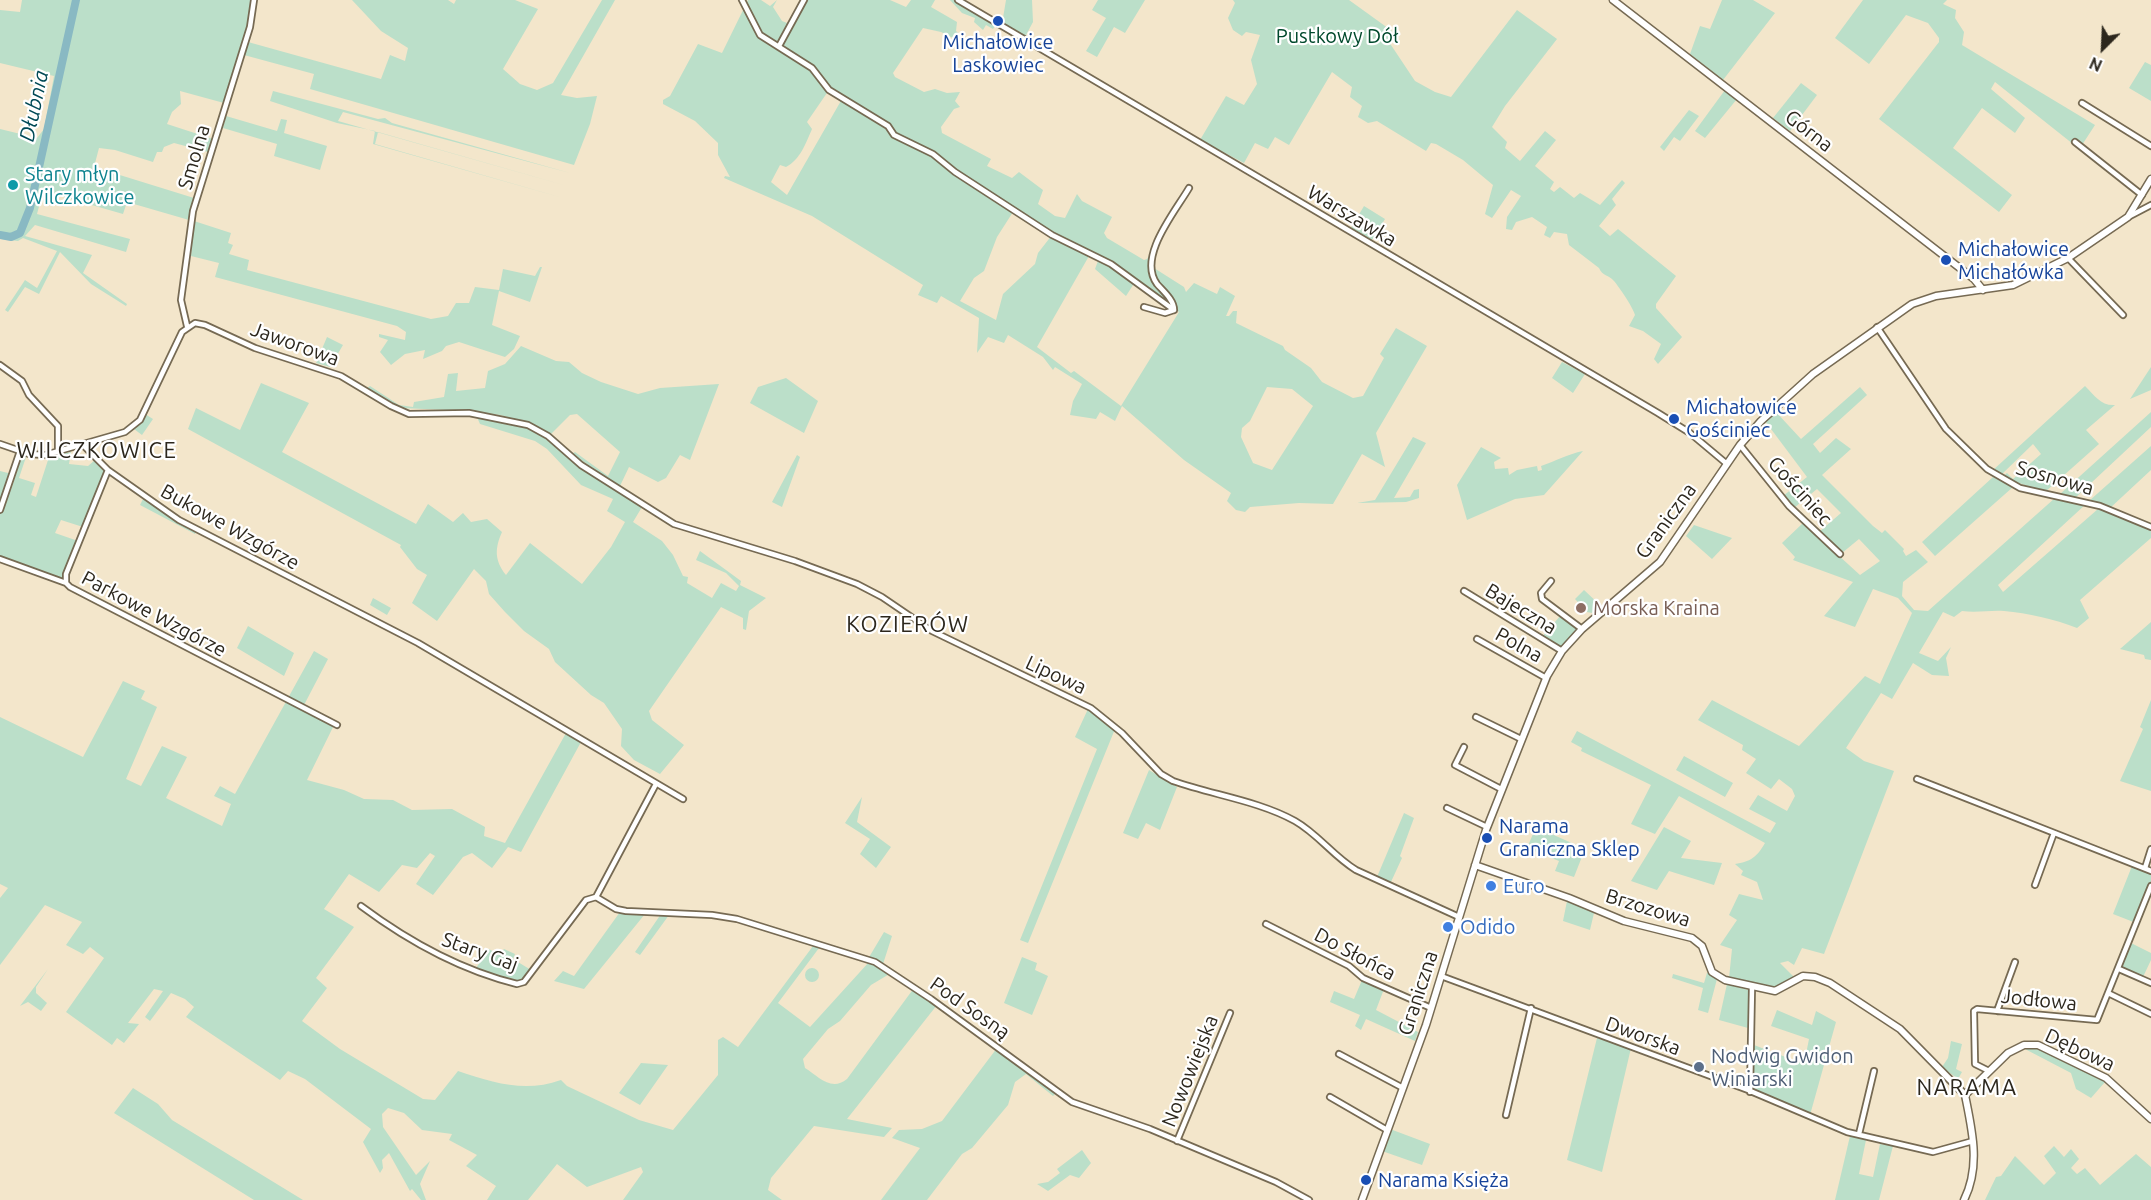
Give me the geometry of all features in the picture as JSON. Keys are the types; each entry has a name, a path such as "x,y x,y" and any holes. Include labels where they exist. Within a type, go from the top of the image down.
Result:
{"street":[{"name":"Smolna","path":"187,326 181,300 193,211 249,27 254,0"},
{"path":"742,0 760,35 812,68 829,90 888,126 894,135 933,154 955,172 1052,235 1111,264 1174,310"},
{"path":"779,46 804,0"},
{"name":"Warszawka","path":"958,0 1658,413 1689,433 1727,464"},
{"name":"Górna","path":"1613,0 1974,279 1983,290"},
{"path":"2082,103 2151,146"},
{"path":"2075,142 2142,195"},
{"name":"Graniczna","path":"1362,1200 1431,1008 1487,827 1546,678 1562,651 1582,630 1660,562 1740,445 1761,421 1813,374 1876,327 1912,304 1936,296 2013,285 2068,258 2128,217 2151,180"},
{"path":"1174,310 1173,304 1155,281 1151,272 1150,255 1189,188"},
{"path":"2128,217 2151,205"},
{"path":"2068,258 2123,315"},
{"path":"1144,307 1150,306 1165,313 1174,310"},
{"name":"Jaworowa","path":"187,326 195,323 205,325 255,348 341,376 409,414 469,413 528,425 548,436 581,465 620,490"},
{"path":"0,444 20,451 45,455 126,432 140,420 172,357 178,338 187,326"},
{"name":"Sosnowa","path":"1876,327 1946,429 1987,469 2020,488 2084,502 2151,527"},
{"path":"0,365 22,381 29,395 58,426 58,452"},
{"name":"Bukowe Wzgórze","path":"83,445 108,470 179,520 418,643 683,800"},
{"name":"Gościniec","path":"1740,445 1789,506 1840,554"},
{"path":"0,510 20,451"},
{"name":"Parkowe Wzgórze","path":"108,470 66,574 66,583 188,649 338,725"},
{"name":"Lipowa","path":"620,490 674,524 795,561 857,584 882,597 932,631 1091,708 1122,733 1161,774 1173,781 1273,811 1295,821 1356,870 1459,917"},
{"path":"0,559 66,583"},
{"path":"1551,581 1541,593 1542,598 1582,630"},
{"name":"Bajeczna","path":"1464,591 1562,651"},
{"name":"Polna","path":"1477,639 1546,678"},
{"path":"1476,717 1521,739"},
{"path":"1464,747 1455,765 1502,789"},
{"path":"1917,779 2151,871"},
{"path":"596,897 656,784"},
{"path":"1447,808 1487,827"},
{"path":"2035,885 2054,833"},
{"path":"2145,868 2151,849"},
{"name":"Brzozowa","path":"1475,866 1569,898 1624,921 1692,938 1702,945 1712,972 1725,980 1775,991 1803,976 1815,977 1830,983 1900,1029 1965,1095"},
{"name":"Jodłowa","path":"1981,1068 1974,1059 1973,1014 1977,1009 2091,1020 2101,1015 2151,886"},
{"name":"Stary Gaj","path":"361,906 407,939 429,950 517,984 524,982 586,900 596,897"},
{"name":"Pod Sosną","path":"596,897 616,909 626,911 712,915 737,919 875,962 940,1004 1072,1102 1115,1115 1276,1182 1309,1200"},
{"name":"Do Słońca","path":"1266,924 1349,966 1363,978 1431,1008"},
{"path":"1997,1011 2015,962"},
{"path":"2119,969 2151,983"},
{"name":"Dworska","path":"1441,976 1531,1008 1597,1036 1859,1134 1933,1152 1973,1141"},
{"path":"1750,1092 1752,987"},
{"path":"2110,994 2151,1014"},
{"path":"1506,1115 1531,1008"},
{"name":"Nowowiejska","path":"1177,1141 1230,1013"},
{"name":"Dębowa","path":"1965,1095 2018,1047 2030,1045 2045,1047 2106,1078 2151,1119"},
{"path":"1339,1054 1403,1088"},
{"path":"1978,1083 1981,1068 1989,1071"},
{"path":"1859,1134 1874,1071"},
{"path":"1964,1200 1974,1175 1973,1141 1965,1095"},
{"path":"1330,1097 1387,1130"}],"green space":[{"path":"22,0 252,0 245,36 224,103 180,91 181,104 172,112 167,124 213,139 208,152 174,143 164,147 162,152 157,152 153,162 115,150 99,148 94,167 194,198 189,220 127,202 123,214 43,191 37,214 130,239 126,252 35,225 25,236 92,255 83,273 127,304 126,306 91,284 60,252 39,294 25,287 8,312 5,310 25,280 37,288 57,251 23,238 18,241 0,239 0,129 37,138 44,129 54,76 0,63 0,10 20,12"},
{"path":"352,0 448,0 454,4 456,0 515,0 538,9 503,69 520,84 537,90 553,83 602,0 615,0 561,95 577,98 597,96 590,124 574,165 310,89 314,74 244,55 248,42 381,79 390,55 405,61 408,48 381,31"},
{"path":"748,0 761,0 770,6 777,0 773,7 782,21 787,23 795,17 806,0 890,0 906,7 911,0 935,0 931,7 957,22 956,31 959,34 955,39 941,32 923,28 893,73 895,77 924,92 935,89 947,93 960,92 955,101 960,107 954,109 941,127 942,133 991,159 987,166 1012,178 1019,172 1043,190 1038,204 1055,216 1065,218 1077,194 1082,201 1112,217 1104,233 1107,238 1144,260 1147,259 1162,233 1154,253 1154,268 1184,287 1186,292 1194,283 1217,294 1220,287 1235,296 1226,316 1237,311 1236,323 1283,346 1285,350 1311,368 1322,382 1353,398 1363,396 1384,358 1380,354 1396,328 1427,346 1376,433 1385,467 1362,454 1333,504 1299,503 1250,507 1245,512 1236,510 1227,501 1231,493 1184,460 1122,406 1115,421 1100,412 1096,419 1070,415 1073,401 1082,384 1055,367 1053,370 1043,357 1008,335 1004,343 988,337 977,353 979,318 941,296 937,303 918,295 923,285 812,216 724,178 725,176 730,177 718,155 718,143 695,121 663,104 663,100 670,96 698,44 722,53","holes":["829,90 842,99 787,195 771,182 780,165 786,167 791,164 802,151 812,129 807,122","1013,212 1052,235 1038,253 1035,264 1003,294 996,320 960,301 974,278 984,271 997,237","1089,256 1098,261 1095,269 1126,296 1135,282 1179,312 1121,406 1037,347","1267,387 1292,389 1313,406 1272,470 1253,463 1241,437 1242,428 1250,421"]},
{"path":"950,0 956,0 995,26 993,29 986,25 983,30 974,22 975,18 962,13"},
{"path":"1006,0 1032,0 1033,22 1025,37 1002,24"},
{"path":"1098,0 1145,0 1125,33 1114,27 1097,57 1086,51 1106,18 1092,10"},
{"name":"Pustkowy Dół","path":"1233,0 1349,0 1392,31 1389,42 1415,81 1435,92 1451,97 1517,10 1557,39 1505,106 1492,127 1507,142 1505,148 1520,161 1545,131 1556,140 1535,166 1554,182 1550,189 1554,192 1560,187 1574,198 1580,193 1600,205 1622,180 1625,183 1612,199 1616,205 1599,226 1610,236 1618,229 1676,276 1656,304 1656,308 1682,337 1658,364 1654,359 1661,344 1643,331 1629,326 1635,315 1622,292 1612,279 1569,245 1567,234 1554,232 1550,238 1544,235 1547,227 1532,217 1516,222 1512,230 1506,229 1507,217 1521,196 1511,190 1492,218 1485,214 1493,185 1463,160 1436,144 1431,143 1426,151 1377,121 1368,123 1358,117 1362,106 1350,97 1352,87 1332,72 1289,145 1275,137 1268,149 1255,143 1244,163 1200,140 1226,96 1244,105 1257,84 1251,60 1260,35 1246,32 1242,36 1233,30 1228,18 1235,3"},
{"path":"1722,0 1753,0 1775,13 1723,80 1690,54 1700,26 1710,29"},
{"path":"1863,0 1947,0 1943,4 1956,10 1955,18 1964,32 1962,45 2095,125 2082,145 2076,140 2073,144 1995,82 1991,89 2025,118 2015,133 1982,108 1953,148 2012,195 1999,212 1879,119 1939,42 1939,38 1928,23 1906,15 1869,64 1835,38"},
{"path":"2145,62 2151,65 2151,101 2129,88"},
{"path":"1801,83 1817,95 1790,131 1773,118"},
{"path":"1725,90 1737,99 1705,138 1695,131"},
{"path":"273,91 378,119 385,118 392,123 570,173 343,112 338,121 368,130 337,123 270,101"},
{"path":"1689,110 1699,116 1680,141 1674,137 1664,151 1660,147"},
{"path":"226,116 277,131 281,119 287,120 284,133 327,146 320,170 274,156 277,144 223,128"},
{"path":"375,131 378,132 375,144 563,198 373,144"},
{"path":"1364,206 1385,219 1372,240 1351,228"},
{"path":"194,221 231,233 228,243 233,245 229,254 249,260 247,270 431,319 448,316 456,303 469,303 475,287 499,290 503,269 535,276 542,267 530,302 499,291 492,325 520,336 514,349 505,357 459,342 446,346 442,351 423,359 425,350 405,354 391,365 380,352 388,340 379,337 379,334 405,340 406,332 397,326 215,277 219,263 191,256"},
{"path":"327,337 343,345 330,367 316,363"},
{"path":"521,346 556,361 569,362 582,373 601,382 638,394 660,388 719,384 690,460 680,455 666,478 658,482 629,467 620,486 572,454 575,452 608,476 620,452 577,414 570,415 551,434 529,423 500,415 470,411 401,408 367,388 370,386 399,405 413,407 414,402 444,397 448,374 458,373 456,391 485,388 488,371 505,364"},
{"path":"1562,362 1585,374 1573,393 1552,378"},
{"path":"2151,367 2151,390 2130,399"},
{"path":"786,378 818,401 804,433 750,403 758,387"},
{"path":"261,383 309,403 282,452 416,524 428,504 453,522 463,513 471,522 487,519 502,532 497,554 499,564 506,575 530,543 582,584 611,547 625,522 607,511 613,499 581,485 547,449 535,441 480,424 476,415 518,425 539,433 577,466 642,507 633,522 662,541 673,555 683,576 688,577 687,583 712,598 721,583 736,591 739,586 726,573 696,560 700,551 741,581 740,585 766,598 749,611 746,630 743,629 743,618 721,607 649,711 652,720 684,745 660,774 634,760 621,746 622,729 604,703 591,695 555,662 549,649 524,631 505,612 489,594 486,581 474,569 437,621 412,603 427,575 417,569 400,547 401,545 188,429 196,408 240,430"},
{"path":"2085,386 2102,402 2115,405 2086,430 2099,444 2045,492 2002,477 2007,473 2013,479 2041,454 2033,444 2000,476 1992,471"},
{"path":"1860,387 1867,395 1813,444 1820,453 1836,438 1851,449 1822,475 1873,526 1882,533 1885,530 1904,549 1906,556 1916,550 1928,562 1903,582 1902,596 1914,610 1928,611 2055,498 2086,504 1998,585 2003,592 2098,509 2151,529 2151,538 2080,600 2089,618 2077,628 2050,619 2013,612 1962,611 1954,617 1943,612 1919,653 1938,661 1951,647 1946,658 1949,676 1932,675 1913,663 1892,699 1881,693 1846,748 1864,761 1894,771 1824,954 1802,948 1794,965 1788,961 1780,963 1795,978 1778,986 1763,987 1729,978 1732,949 1720,945 1737,920 1729,915 1739,894 1763,900 1757,882 1741,875 1743,871 1735,864 1753,858 1765,843 1679,796 1655,834 1631,824 1651,785 1581,751 1582,748 1571,742 1577,731 1770,833 1776,823 1749,809 1758,795 1787,811 1795,796 1792,789 1779,779 1771,789 1746,773 1756,759 1742,750 1743,745 1698,720 1712,700 1799,746 1865,676 1880,684 1912,613 1898,598 1873,589 1855,627 1824,616 1853,582 1793,560 1795,557 1782,543 1803,523 1860,575 1880,561 1859,539 1842,553 1819,532 1841,513 1817,489 1794,508 1783,496 1807,477 1765,421 1776,412 1801,439"},
{"path":"2151,412 2151,427 2075,498 2059,495"},
{"path":"145,414 153,419 142,435 134,429"},
{"path":"1413,437 1426,443 1394,498 1410,497 1414,490 1419,489 1419,498 1406,502 1357,503 1375,500"},
{"path":"2151,446 2151,470 2109,509 2089,501"},
{"path":"1481,447 1501,458 1494,462 1495,469 1508,468 1509,475 1517,470 1537,466 1538,471 1542,470 1541,466 1583,451 1544,495 1515,499 1467,520 1457,485"},
{"path":"71,452 69,464 88,466 95,460 105,471 83,527 61,520 55,533 78,541 63,580 0,558 0,512 12,487 22,455 26,457 19,478 35,483 31,495 36,497 49,457"},
{"path":"797,455 800,457 782,507 772,502"},
{"path":"0,471 12,474 0,505"},
{"path":"1993,477 2013,487 1935,556 1922,542"},
{"path":"144,497 196,532 195,534 140,505"},
{"path":"1694,525 1732,538 1712,559 1686,536"},
{"path":"1584,590 1600,605 1592,613 1587,612 1575,599"},
{"path":"373,598 391,608 387,615 370,605"},
{"path":"1561,615 1578,628 1560,648 1542,637"},
{"path":"2151,622 2151,660 2145,659 2144,655 2120,649"},
{"path":"248,626 294,653 284,676 237,648"},
{"path":"314,651 328,659 304,705 336,721 307,780 344,790 364,799 393,800 412,810 452,809 485,827 484,836 505,843 566,733 581,742 521,852 508,847 492,868 472,853 463,857 433,895 416,884 435,856 430,853 417,868 402,865 379,892 349,874 324,909 354,927 316,978 327,988 302,1021 340,1049 423,1099 435,1100 458,1071 509,1085 535,1086 561,1080 567,1086 639,1120 673,1130 718,1075 718,1040 723,1037 738,1047 813,946 819,948 778,1003 810,1027 869,962 891,973 871,985 840,1021 828,1029 803,1059 805,1068 825,1081 836,1084 847,1079 914,988 937,1005 847,1119 892,1128 884,1137 814,1126 771,1178 768,1190 782,1200 623,1200 643,1172 641,1167 587,1187 557,1164 528,1200 487,1200 496,1186 466,1166 477,1155 449,1140 452,1134 422,1130 404,1113 388,1108 382,1114 383,1127 416,1175 430,1161 420,1184 426,1200 421,1200 412,1189 410,1191 389,1153 382,1160 383,1168 380,1173 363,1142 371,1129 305,1079 288,1071 280,1080 186,1017 194,1007 185,999 171,993 150,1021 145,1017 163,991 154,989 128,1023 139,1024 124,1043 117,1038 112,1045 66,1012 104,958 90,947 83,954 66,945 82,922 45,905 0,965 0,898 8,888 0,884 0,717 83,757 123,681 145,691 141,699 157,707 126,779 141,786 162,746 187,757 166,798 222,826 231,804 214,796 220,786 235,794"},
{"path":"2151,700 2151,791 2120,781 2143,729 2140,727"},
{"path":"1088,709 1115,729 1028,943 1020,940 1097,749 1075,737"},
{"path":"1684,756 1733,783 1725,797 1676,770"},
{"path":"1149,770 1177,787 1160,830 1146,823 1138,839 1123,833"},
{"path":"862,797 857,822 891,847 876,868 860,854 870,839 845,823"},
{"path":"1404,813 1414,818 1400,856 1402,858 1390,884 1377,877"},
{"path":"1536,827 1585,849 1574,877 1555,871 1559,861 1527,848"},
{"path":"1664,827 1691,841 1681,858 1722,863 1714,885 1669,871 1657,890 1631,881"},
{"path":"2132,866 2151,874 2151,884 2136,923 2113,914"},
{"path":"1567,901 1594,913 1590,930 1563,921"},
{"path":"620,912 645,914 584,989 554,981 563,971 574,976"},
{"path":"661,914 669,915 640,955 635,952"},
{"path":"884,932 892,936 883,964 868,959"},
{"path":"2131,943 2151,953 2151,960 2143,977 2122,968"},
{"path":"489,949 499,955 504,949 515,954 513,959 531,970 522,981 512,982 476,968"},
{"path":"1022,957 1037,963 1035,970 1048,976 1032,1015 1004,1003"},
{"path":"812,968 817,970 819,975 817,980 812,982 807,980 805,975 807,970"},
{"path":"48,969 36,987 36,993 47,1003 41,1011 28,1002 20,1006"},
{"path":"1711,972 1717,979 1708,1013 1698,1010 1703,988 1672,978 1673,974 1704,983 1707,973"},
{"path":"1362,980 1384,989 1376,1010 1418,1032 1415,1041 1366,1019 1361,1030 1355,1026 1360,1015 1330,1002 1334,991 1354,999"},
{"path":"1727,984 1748,990 1748,1028 1719,1020"},
{"path":"1777,1010 1812,1025 1816,1011 1836,1022 1810,1115 1753,1091 1754,1045 1804,1064 1809,1039 1771,1026"},
{"path":"1597,1038 1631,1048 1602,1172 1567,1160"},
{"path":"1951,1041 1962,1044 1956,1069 1962,1072 1958,1079 1942,1067 1948,1058"},
{"path":"997,1048 1056,1093 1053,1096 1026,1074 1015,1082 1008,1105 972,1148 962,1154 927,1200 881,1200 920,1148 892,1138 899,1130 922,1129 942,1121"},
{"path":"2037,1048 2092,1073 2105,1082 2091,1098 2076,1089 2071,1073 2025,1049"},
{"path":"641,1063 668,1065 640,1105 619,1093"},
{"path":"133,1088 158,1104 172,1120 303,1200 254,1200 114,1113"},
{"path":"1390,1129 1430,1144 1422,1165 1382,1151"},
{"path":"1850,1136 1866,1140 1859,1174 1873,1177 1880,1144 1893,1146 1879,1200 1835,1200"},
{"path":"2054,1146 2064,1157 2071,1149 2079,1159 2071,1168 2077,1174 2085,1168 2100,1185 2136,1154 2151,1167 2151,1200 1985,1200 1996,1177 2001,1176 2015,1156 2044,1185 2056,1173 2044,1156"},
{"path":"1082,1150 1091,1163 1079,1178 1070,1175 1048,1191 1037,1184 1048,1182 1060,1173 1057,1169"}],"waterway":[{"name":"Dłubnia","path":"0,235 11,237 20,233 30,208 76,0"}],"place":[{"name":"Michałowice Laskowiec","path":"998,21"},
{"name":"Stary młyn Wilczkowice","path":"13,185"},
{"name":"Michałowice Michałówka","path":"1946,260"},
{"name":"Michałowice Gościniec","path":"1674,419"},
{"name":"Morska Kraina","path":"1581,608"},
{"name":"Narama Graniczna Sklep","path":"1487,838"},
{"name":"Euro","path":"1491,886"},
{"name":"Odido","path":"1448,927"},
{"name":"Nodwig Gwidon Winiarski","path":"1699,1067"},
{"name":"Narama Księża","path":"1366,1180"}],"district":[{"name":"WILCZKOWICE","path":"97,451"},
{"name":"KOZIERÓW","path":"908,625"},
{"name":"NARAMA","path":"1967,1088"}]}
